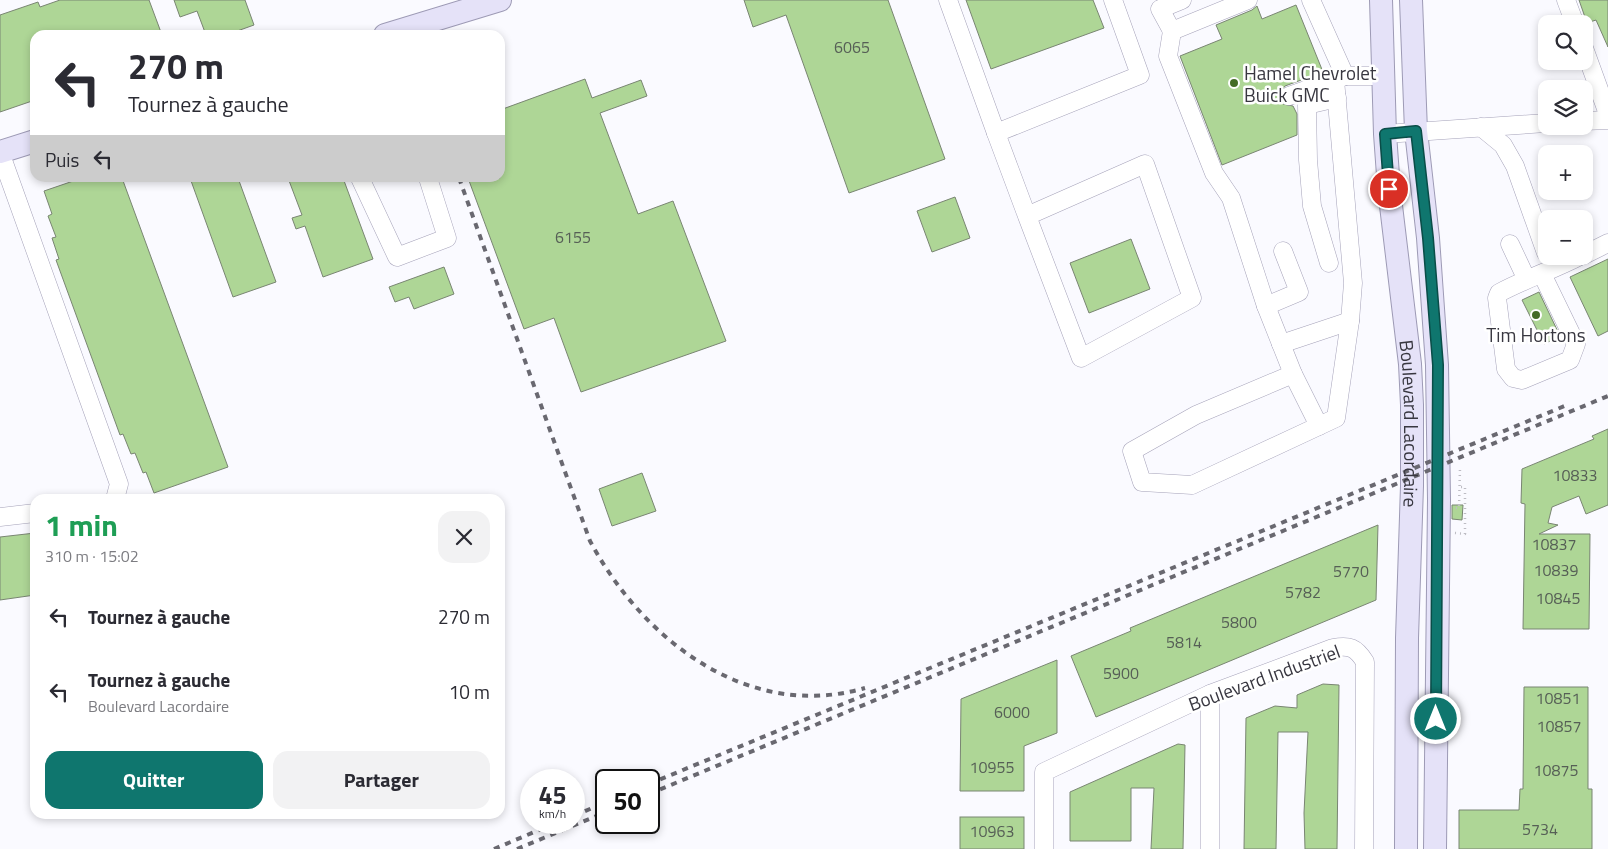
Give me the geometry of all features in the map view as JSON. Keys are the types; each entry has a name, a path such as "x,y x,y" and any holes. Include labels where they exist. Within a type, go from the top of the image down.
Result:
{"main road":[{"path":"402,30 500,0"},
{"name":"Boulevard Lacordaire","path":"1381,0 1385,134 1389,189 1410,364 1412,405 1412,486 1407,638 1406,849"},
{"name":"Boulevard Lacordaire","path":"1411,0 1416,131 1428,238 1438,365 1435,849"},
{"path":"0,152 30,143"}],"street":[{"path":"948,0 996,133 1027,216 1081,358 1192,298 1145,164 1027,216"},
{"path":"996,133 1140,76 1112,0"},
{"path":"1182,0 1160,9 1172,31 1168,56 1214,173 1231,198 1266,306 1293,374 1319,426"},
{"path":"1172,31 1248,0"},
{"path":"1293,374 1196,415 1132,451 1142,482 1192,485 1336,418 1350,320 1353,283 1337,98 1340,78 1311,0"},
{"path":"1566,0 1572,15"},
{"path":"1592,70 1608,114"},
{"path":"1289,96 1340,78 1384,76"},
{"path":"1329,263 1312,206 1306,105 1337,98"},
{"path":"1593,121 1608,120"},
{"path":"1385,134 1538,123"},
{"path":"1481,127 1503,145 1515,166 1543,266 1576,344 1570,360 1522,380 1513,378 1506,369 1497,298 1499,293 1543,266"},
{"path":"0,152 119,484 116,494"},
{"path":"362,182 397,257 447,238 429,182"},
{"path":"1593,250 1608,242"},
{"path":"1510,244 1543,266"},
{"path":"1266,306 1299,292 1282,251"},
{"path":"1281,344 1350,320"},
{"path":"0,517 30,514"},
{"name":"Boulevard Industriel","path":"1044,849 1044,772 1210,694 1333,648 1348,646 1358,651 1364,662 1364,849"},
{"path":"1210,694 1210,849"}],"path":[{"path":"1459,508 1460,468"},
{"path":"1459,533 1465,534 1465,487 1460,487"}],"building":[{"path":"60,0 149,0 160,30 30,30 30,102 0,112 0,15 38,2 40,7"},
{"path":"174,0 245,0 254,25 240,30 204,30 197,11 180,17"},
{"path":"744,0 888,0 945,159 849,193 786,15 753,27"},
{"path":"966,0 1093,0 1104,28 991,69"},
{"path":"1579,0 1608,0 1608,47 1596,20 1593,21 1593,15 1584,15"},
{"name":"Hamel Chevrolet Buick GMC","path":"1296,5 1323,72 1285,86 1279,94 1283,104 1293,106 1297,114 1297,135 1222,165 1180,56 1222,39 1216,25 1252,10 1257,6 1262,19"},
{"path":"585,79 592,98 641,80 647,96 600,113 638,214 673,201 726,341 581,392 554,318 524,329 469,182 505,182 505,108"},
{"path":"70,182 123,182 228,467 154,493 146,472 143,473 135,453 131,454 123,434 120,435 56,260 59,259 52,238 56,237 48,216 52,214 44,191"},
{"path":"191,182 239,182 276,282 233,297"},
{"path":"290,182 344,182 373,259 323,277 305,226 296,229 292,218 302,215"},
{"path":"955,197 970,238 932,252 917,211"},
{"path":"1131,239 1150,289 1089,313 1070,263"},
{"path":"1608,259 1608,331 1598,336 1570,277"},
{"path":"444,267 454,294 414,309 409,297 395,302 389,287"},
{"path":"1539,292 1560,336 1544,344 1522,300"},
{"path":"1608,429 1608,505 1586,514 1579,496 1552,507 1548,523 1558,525 1539,534 1590,534 1589,629 1523,629 1525,504 1521,503 1522,469 1594,439 1592,436"},
{"path":"642,473 656,511 612,526 599,489"},
{"path":"1452,505 1463,505 1462,520 1452,519"},
{"path":"1378,525 1376,600 1096,717 1071,656 1131,631 1130,628"},
{"path":"30,534 30,596 0,600 0,537"},
{"path":"1057,660 1057,733 1024,746 1024,791 960,791 961,699"},
{"path":"1323,684 1339,685 1337,849 1305,849 1304,813 1308,732 1278,732 1276,849 1244,849 1246,718 1275,706 1297,708 1297,695"},
{"path":"1524,687 1588,687 1588,789 1592,789 1592,849 1459,849 1459,810 1519,810 1520,789 1523,789"},
{"path":"1178,744 1185,745 1183,849 1151,849 1154,788 1131,788 1131,841 1070,841 1070,792"},
{"path":"960,817 1024,817 1024,849 960,849"}],"railway":[{"path":"460,182 590,541 612,577 639,611 669,640 704,664 741,683 780,693 822,696 865,688"},
{"path":"660,789 1608,396"},
{"path":"660,779 1567,405"},
{"path":"585,811 595,807"},
{"path":"517,849 595,817"},
{"path":"494,849 530,834"}],"place":[{"name":"Hamel Chevrolet Buick GMC","path":"1234,83"},
{"name":"Tim Hortons","path":"1536,315"}],"route":[{"path":"1389,189 1385,134 1416,131 1428,238 1438,365 1436,719"}]}
